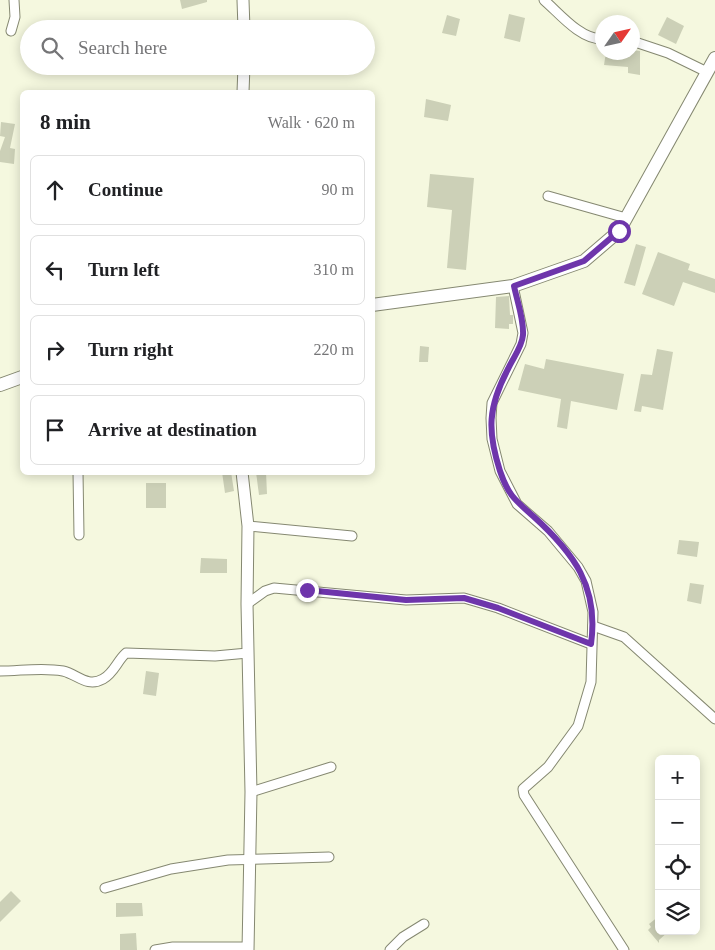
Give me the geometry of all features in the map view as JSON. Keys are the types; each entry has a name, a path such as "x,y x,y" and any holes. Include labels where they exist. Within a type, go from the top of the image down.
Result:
{"main road":[{"path":"375,305 514,286 584,261 619,231 715,58"},
{"path":"0,385 20,378"}],"street":[{"path":"11,31 15,17 14,0"},
{"path":"243,0 244,20"},
{"path":"544,0 584,34 595,39"},
{"path":"640,44 668,53 707,72"},
{"path":"243,90 244,75"},
{"path":"548,196 626,218"},
{"path":"514,286 523,334 521,344 492,404 492,439 500,471 517,504 532,516 564,549 586,581 592,605 593,626 590,682 578,726 548,767 523,789 524,795 624,950"},
{"path":"78,475 79,535"},
{"path":"155,950 173,947 248,948 252,792 247,604 248,526 242,475"},
{"path":"248,526 352,536"},
{"path":"247,604 265,591 274,588 406,600 464,598 498,608 591,644"},
{"path":"593,626 624,638 715,719"},
{"path":"0,671 65,672 84,682 102,680 112,672 119,659 126,653 215,656 248,652"},
{"path":"252,792 331,767"},
{"path":"105,888 171,869 250,858 329,857"},
{"path":"390,950 403,937 424,924"}],"building":[{"path":"180,0 207,0 207,2 182,9"},
{"path":"509,14 525,18 520,42 504,38"},
{"path":"447,15 460,19 456,36 442,33"},
{"path":"667,17 684,26 676,44 658,35"},
{"path":"605,60 640,60 640,75 628,73 628,67 604,65"},
{"path":"426,99 451,105 448,121 424,117"},
{"path":"1,122 15,124 10,148 15,149 14,164 0,162 0,151 5,137 0,136"},
{"path":"430,174 474,178 466,270 447,268 452,210 427,207"},
{"path":"636,244 646,247 635,286 624,283"},
{"path":"658,252 690,264 688,270 715,279 715,293 683,282 674,306 642,294"},
{"path":"509,296 510,315 513,315 513,324 509,324 509,329 495,328 496,297"},
{"path":"420,346 429,347 428,362 419,362"},
{"path":"657,349 673,352 663,410 642,406 641,412 634,411 641,374 652,375"},
{"path":"546,359 624,374 617,410 571,401 567,429 557,427 561,399 518,390 525,364 544,369"},
{"path":"222,475 231,475 234,491 225,493"},
{"path":"256,475 266,475 267,494 259,495"},
{"path":"146,483 166,483 166,508 146,508"},
{"path":"679,540 699,542 697,557 677,554"},
{"path":"201,558 227,559 227,573 200,573"},
{"path":"690,583 704,585 701,604 687,601"},
{"path":"146,671 159,673 156,696 143,694"},
{"path":"11,891 21,901 0,922 0,902"},
{"path":"116,903 142,903 143,916 116,917"},
{"path":"655,919 655,935 665,935 659,940 659,943 648,930 651,927 649,924"},
{"path":"136,933 137,950 120,950 120,934"}],"route":[{"path":"307,590 406,600 449,597 464,598 498,608 591,644 593,612 586,581 564,549 532,516 517,504 509,491 500,471 492,439 491,418 492,404 521,344 523,334 514,286 584,261 619,231"}]}
